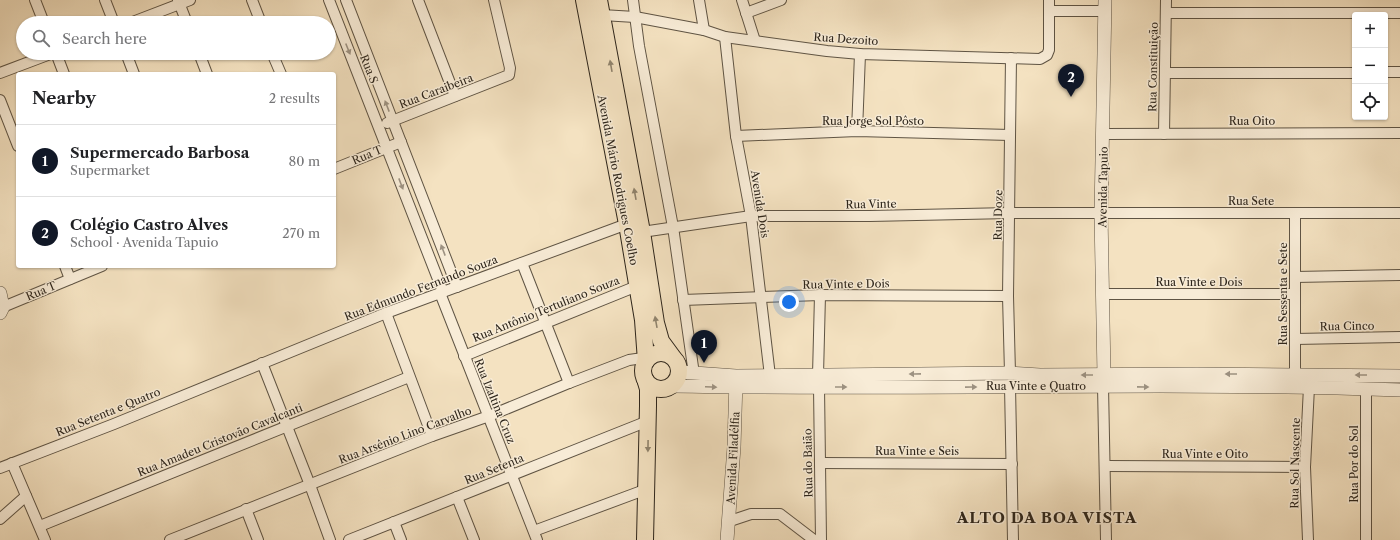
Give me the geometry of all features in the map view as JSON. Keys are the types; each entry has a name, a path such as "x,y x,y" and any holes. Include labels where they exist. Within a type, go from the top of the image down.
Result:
{"main road":[{"name":"Avenida Mário Rodrigues Coelho","path":"584,0 626,224 648,358"},
{"name":"Avenida Mário Rodrigues Coelho","path":"600,7 642,232 658,333 664,347 672,356"},
{"path":"645,380 654,388 660,389 682,377 679,366 672,356 664,353 648,358 643,369 645,380 648,389 645,540"}],"street":[{"path":"35,0 41,16"},
{"path":"105,0 111,16"},
{"path":"146,16 179,2 190,0"},
{"path":"252,0 258,16"},
{"name":"Rua S","path":"329,0 335,16"},
{"name":"Rua S","path":"346,0 457,287"},
{"path":"418,0 455,96"},
{"name":"Rua Caraibeira","path":"378,126 508,75 510,68 494,0"},
{"path":"633,0 639,46 673,227 683,300 682,377"},
{"path":"699,0 704,30"},
{"path":"742,0 755,41"},
{"path":"746,13 781,0"},
{"path":"1049,0 1049,11 1104,6"},
{"name":"Rua Constituição","path":"1164,134 1166,0"},
{"path":"179,2 184,16"},
{"name":"Avenida Tapuio","path":"1104,6 1104,134 1101,214 1106,540"},
{"name":"Rua Dezoito","path":"600,7 635,17 704,30 724,37 860,54 1040,59 1047,55 1049,45 1049,11"},
{"path":"1166,14 1400,13"},
{"name":"Rua S","path":"336,18 387,147"},
{"name":"Avenida Dois","path":"724,37 736,136 751,216 770,376"},
{"path":"857,131 860,54"},
{"name":"Rua Doze","path":"1010,373 1008,296 1011,58"},
{"path":"0,73 36,60"},
{"path":"58,60 63,72"},
{"path":"129,60 133,72"},
{"path":"202,60 206,72"},
{"path":"275,60 280,72"},
{"path":"1165,74 1352,72"},
{"path":"1388,72 1400,72"},
{"path":"0,100 16,141"},
{"name":"Rua Jorge Sol Pôsto","path":"736,136 857,131 1010,135"},
{"name":"Rua Oito","path":"1104,134 1400,134"},
{"name":"Rua T","path":"336,168 401,142"},
{"name":"Rua Izaltina Cruz","path":"387,147 442,292 464,356 536,536"},
{"name":"Rua Vinte","path":"642,232 751,216 870,216 1010,213 1101,214"},
{"name":"Rua Sessenta e Sete","path":"1294,213 1294,375"},
{"name":"Rua Sete","path":"1101,214 1400,213"},
{"name":"Rua Edmundo Fernando Souza","path":"225,378 386,313 626,224"},
{"path":"522,263 569,383"},
{"path":"66,268 70,279"},
{"name":"Rua T","path":"0,293 1,310 97,268"},
{"path":"1295,277 1400,276"},
{"name":"Rua Antônio Tertuliano Souza","path":"464,356 637,286"},
{"name":"Rua Vinte e Dois","path":"1103,294 1294,294"},
{"name":"Rua Vinte e Dois","path":"683,300 820,295 1008,296"},
{"name":"Rua do Baião","path":"820,295 819,381 821,540"},
{"path":"386,313 432,436"},
{"name":"Rua Cinco","path":"1295,339 1400,337"},
{"name":"Rua Arsênio Lino Carvalho","path":"170,540 185,537 246,510 629,360 648,358"},
{"path":"262,363 330,540"},
{"name":"Rua Vinte e Quatro","path":"682,377 736,382 819,381 1010,373 1121,381 1400,390"},
{"name":"Rua Vinte e Quatro","path":"1121,381 1294,375 1400,376"},
{"path":"1380,375 1380,389"},
{"name":"Rua Vinte e Quatro","path":"682,377 736,382 770,376 819,381 1010,386 1103,380"},
{"name":"Rua Amadeu Cristovão Cavalcanti","path":"40,526 409,377"},
{"name":"Rua Setenta e Quatro","path":"0,468 12,462 114,424 225,378"},
{"name":"Avenida Filadélfia","path":"727,540 730,521 736,382"},
{"path":"1010,386 1013,540"},
{"name":"Rua Sol Nascente","path":"1308,540 1305,467 1309,387"},
{"name":"Rua Por do Sol","path":"1366,388 1366,540"},
{"name":"Rua Setenta","path":"349,540 511,474 648,421"},
{"path":"12,462 45,540"},
{"name":"Rua Vinte e Seis","path":"821,463 1012,464"},
{"name":"Rua Vinte e Oito","path":"1105,466 1305,467"},
{"path":"536,536 647,489"},
{"path":"0,519 26,496"},
{"path":"457,497 474,540"},
{"path":"246,510 258,540"},
{"path":"730,521 751,514 780,514 814,540"},
{"path":"394,522 401,540"}],"place":[{"name":"Colégio Castro Alves","path":"1071,97"},
{"name":"Supermercado Barbosa","path":"704,363"}],"district":[{"name":"ALTO DA BOA VISTA","path":"1047,517"}]}
